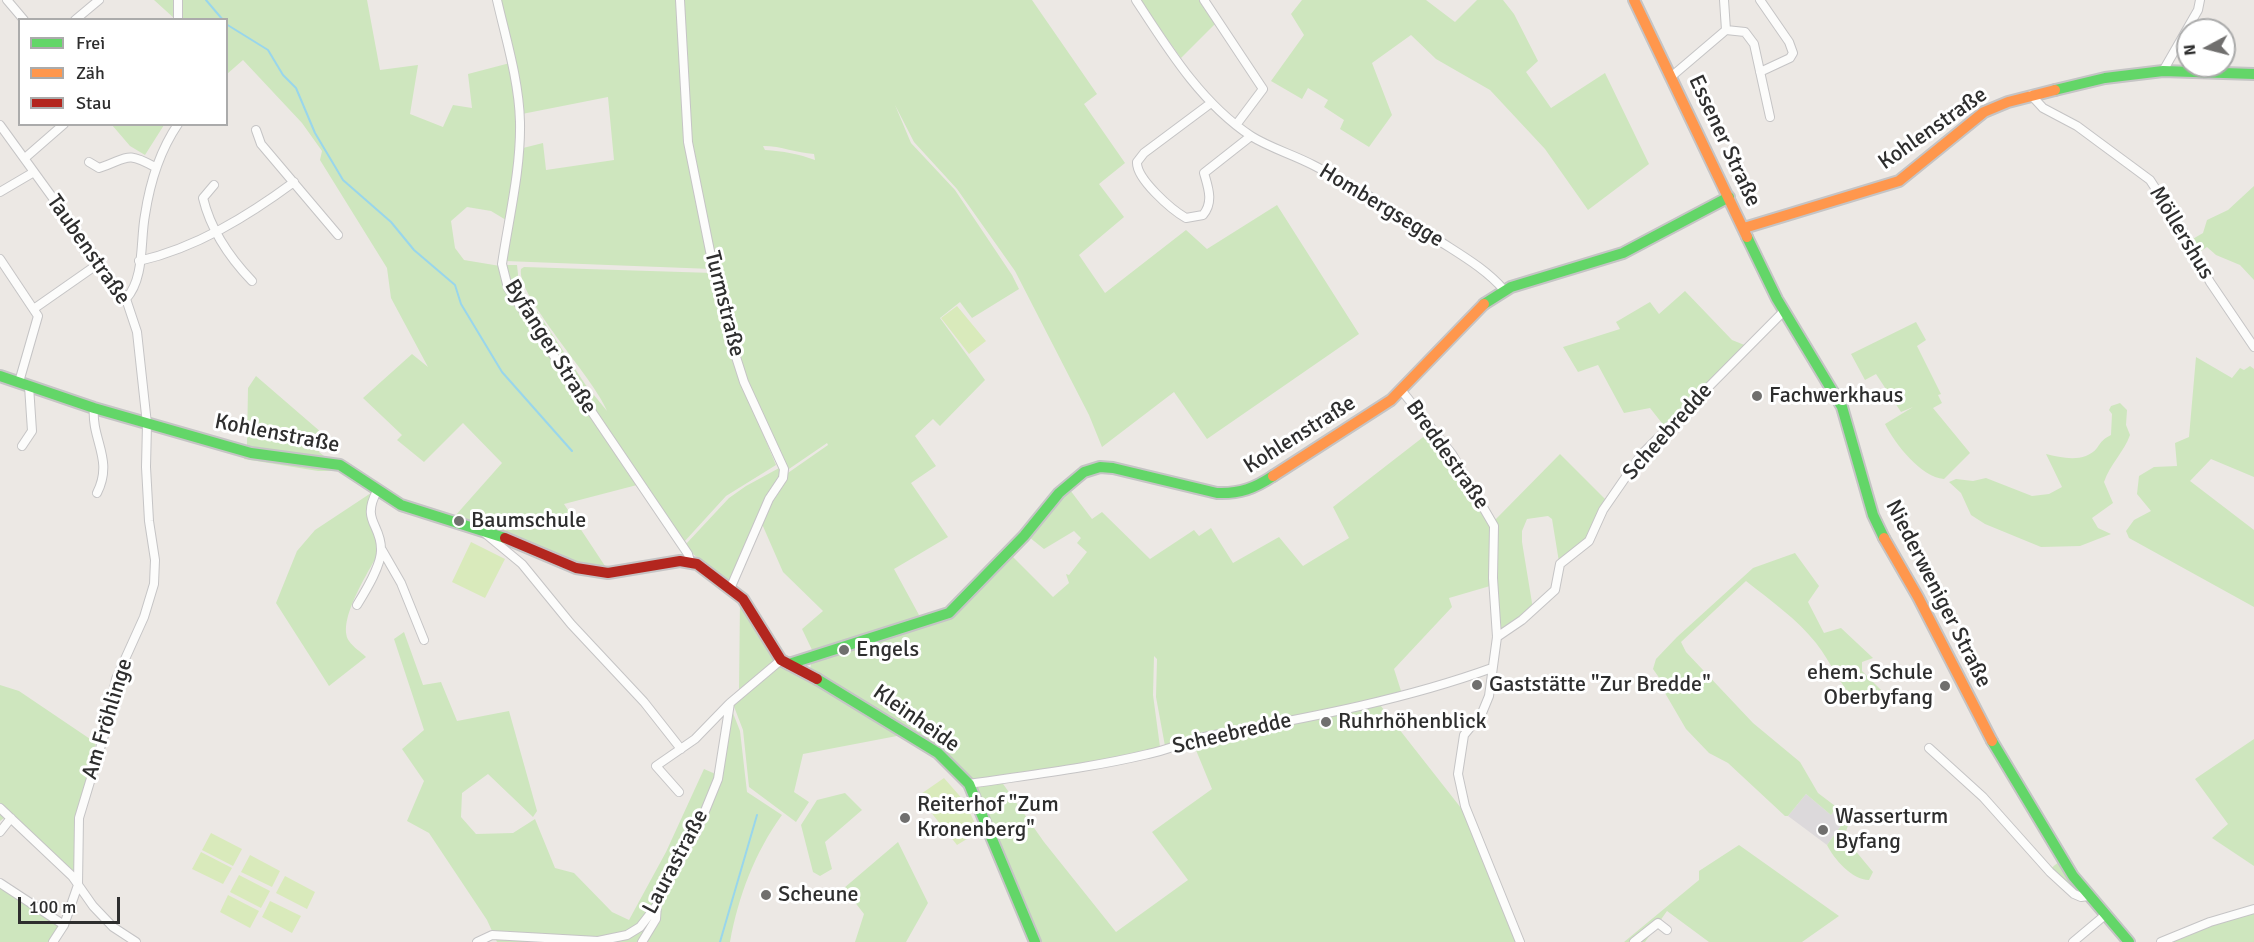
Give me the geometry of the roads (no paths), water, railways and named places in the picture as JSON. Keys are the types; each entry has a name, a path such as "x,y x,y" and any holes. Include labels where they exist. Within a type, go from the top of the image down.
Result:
{"street":[{"path":"7,0 22,18"},
{"path":"77,18 99,0"},
{"path":"177,0 178,18"},
{"name":"Byfanger Straße","path":"497,0 511,58 520,120 519,152 502,264 504,278 508,288 690,561"},
{"name":"Turmstraße","path":"680,0 688,142 714,271 729,335 744,382 784,469 783,478 769,499 730,589"},
{"name":"Hombergsegge","path":"1136,0 1167,47 1211,103 1236,125 1251,136 1332,175 1409,221 1469,260 1504,290"},
{"path":"1204,0 1263,89 1236,125"},
{"name":"Essener Straße","path":"1634,0 1777,299"},
{"path":"1724,0 1726,30"},
{"path":"1760,0 1789,42 1793,53 1790,58 1760,72"},
{"path":"2163,71 2198,10 2200,0"},
{"path":"1672,76 1726,30 1744,32 1751,38 1770,117"},
{"name":"Kohlenstraße","path":"1744,228 1890,185 1915,169 1984,112 2031,95 2105,78 2163,71 2254,74"},
{"name":"Möllershus","path":"2031,95 2043,108 2077,126 2150,180 2186,236 2210,282 2254,347"},
{"path":"1211,103 1144,153 1137,162 1140,174 1177,211 1186,218 1203,215 1209,207 1210,189 1204,173 1251,136"},
{"name":"Taubenstraße","path":"0,125 98,264 126,299 137,332 147,424"},
{"path":"25,158 62,126"},
{"path":"126,299 134,288 155,167 177,126"},
{"path":"256,130 261,144 338,235"},
{"path":"89,162 99,168 117,159 134,157 155,167"},
{"path":"0,192 34,172"},
{"path":"139,261 165,254 215,232 294,182"},
{"path":"214,185 203,198 215,232 231,258 252,282"},
{"name":"Kohlenstraße","path":"785,662 819,657 887,630 936,619 949,613 1024,536 1065,486 1084,472 1100,467 1113,468 1210,492 1245,492 1263,484 1402,391 1481,306 1504,290 1623,253 1729,197"},
{"path":"0,259 36,312"},
{"path":"22,446 32,431 24,384 36,312 98,264"},
{"name":"Niederweniger Straße","path":"1777,299 1842,407 1873,515 2014,780 2064,863 2104,916 2128,942"},
{"name":"Scheebredde","path":"1497,637 1522,620 1555,590 1560,564 1589,541 1603,510 1641,455 1784,311"},
{"name":"Kohlenstraße","path":"0,376 94,408 251,453 340,465 377,491 419,512 480,529 566,565 601,573 690,561"},
{"name":"Breddestraße","path":"1402,391 1452,454 1492,520 1495,536 1493,578 1497,637"},
{"path":"94,408 94,424 105,470 97,493"},
{"name":"Am Fröhlinge","path":"53,942 64,925 78,885 78,826 105,732 116,679 144,617 154,584 154,560 148,521 147,424"},
{"path":"377,491 370,513 382,550 401,583 424,640"},
{"name":"Kohlenstraße","path":"480,529 522,564 571,624 614,669 681,749"},
{"path":"357,605 370,585 382,550"},
{"path":"690,561 702,567 730,589 751,609 785,662"},
{"path":"1497,637 1486,706 1467,729 1463,739 1459,760 1459,786 1520,942"},
{"name":"Laurastraße","path":"679,792 656,766 695,739 730,703 785,662"},
{"name":"Kleinheide","path":"785,662 847,695 938,753 969,783 1035,942"},
{"name":"Scheebredde","path":"969,783 1148,754 1197,738 1269,727 1378,703 1453,682 1492,668"},
{"name":"Laurastraße","path":"477,942 492,935 550,939 612,939 627,935 640,927 657,905 676,861 696,833 718,779 730,703"},
{"name":"Niederweniger Straße","path":"1929,748 1983,797 2066,886 2079,897 2088,896"},
{"path":"0,808 78,885 93,906 113,927 136,942"},
{"path":"0,832 11,818"},
{"path":"0,883 64,925"},
{"path":"642,942 656,919 657,905"},
{"path":"2161,942 2210,922 2254,909"},
{"path":"2073,942 2104,916"},
{"path":"1635,942 1658,923 1667,930"}],"waterway":[{"path":"206,0 221,18"},
{"path":"228,25 268,50 283,75 296,88 315,133 343,180 391,222 414,250 455,285 461,304 502,372 572,451"},
{"path":"720,942 757,815"}],"place":[{"name":"Fachwerkhaus","path":"1757,396"},
{"name":"Baumschule","path":"459,521"},
{"name":"Engels","path":"844,650"},
{"name":"Gaststätte \"Zur Bredde\"","path":"1477,685"},
{"name":"ehem. Schule Oberbyfang","path":"1945,686"},
{"name":"Ruhrhöhenblick","path":"1326,722"},
{"name":"Reiterhof \"Zum Kronenberg\"","path":"905,818"},
{"name":"Wasserturm Byfang","path":"1823,830"},
{"name":"Scheune","path":"766,895"}]}
